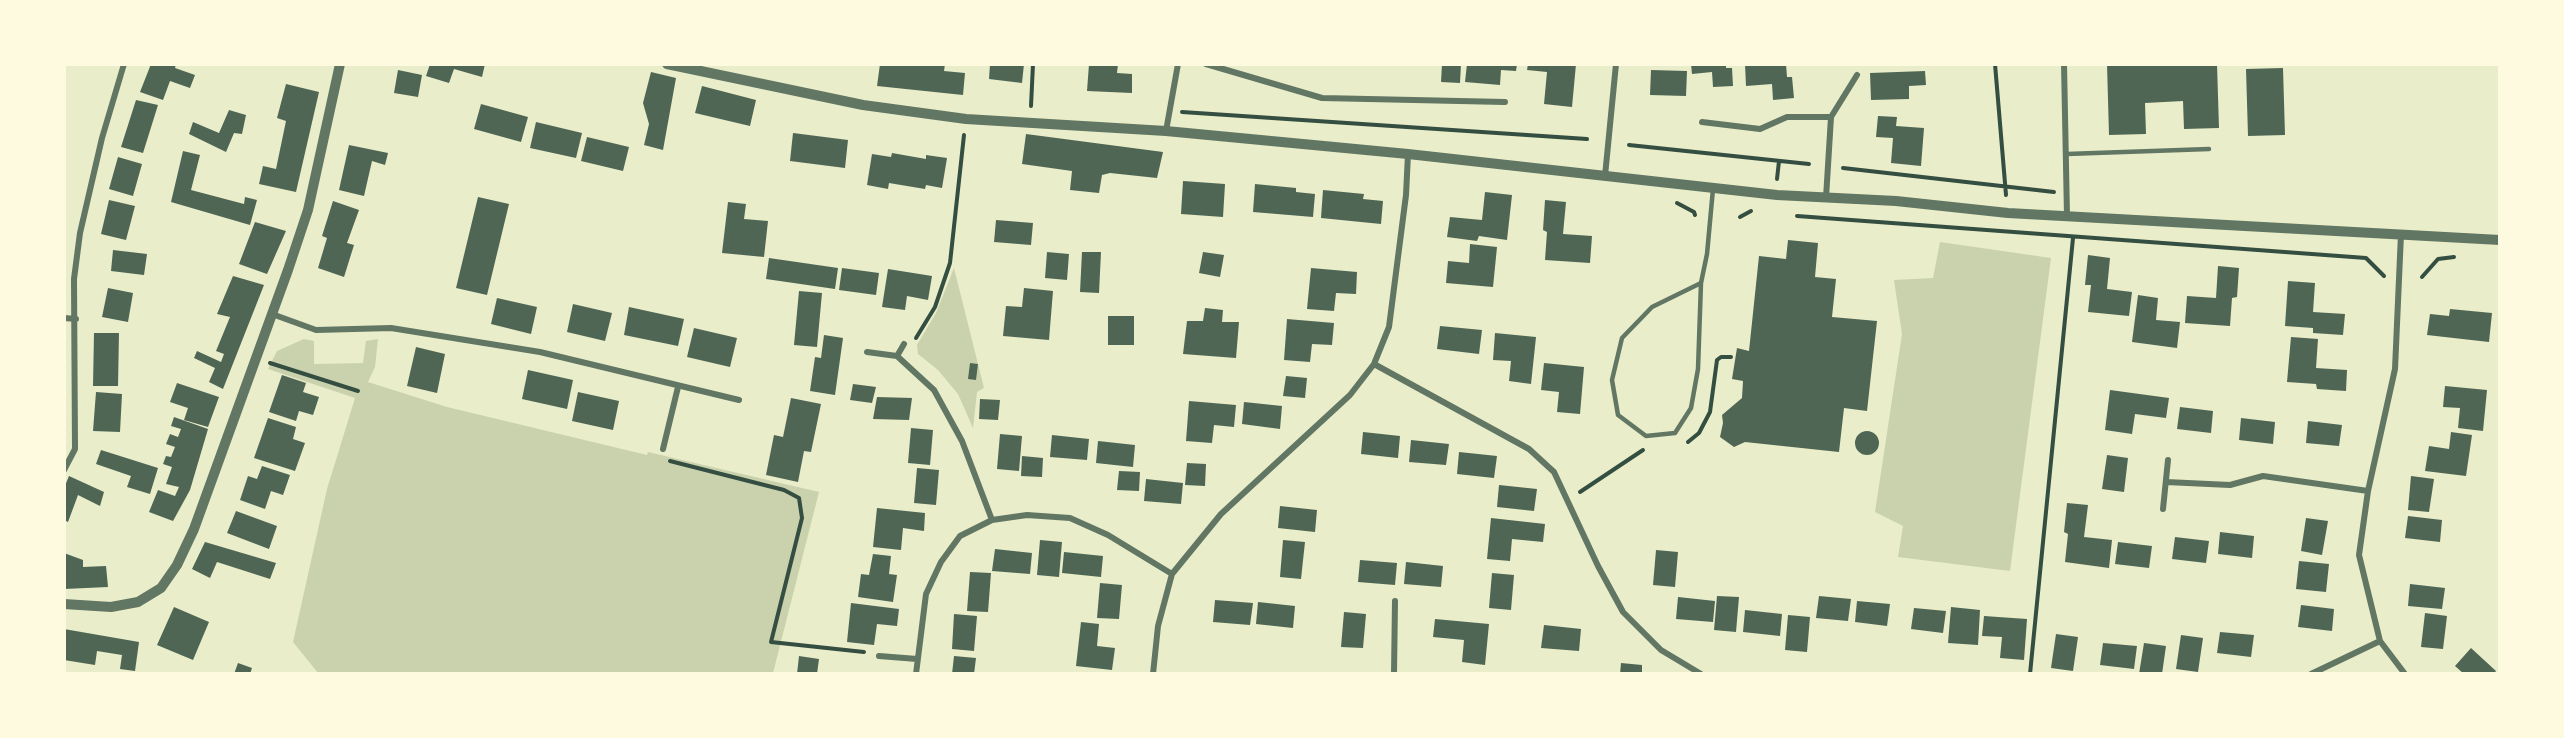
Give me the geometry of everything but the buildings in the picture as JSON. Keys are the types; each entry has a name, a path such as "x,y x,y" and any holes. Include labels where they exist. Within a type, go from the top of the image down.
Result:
{"street":[{"path":"64,470 75,449 74,279 80,233 102,138 124,64"},
{"path":"64,604 111,607 138,602 161,588 177,565 194,529 308,210 340,64"},
{"path":"666,64 863,105 966,119 1166,131 1408,154 1713,189 1896,201 2008,213 2499,240"},
{"path":"1166,131 1178,64"},
{"path":"1206,64 1322,98 1505,102"},
{"path":"1605,176 1616,64"},
{"path":"2064,64 2067,216"},
{"path":"1826,198 1831,117 1857,75"},
{"path":"1702,122 1760,129 1787,117 1831,117"},
{"path":"1153,674 1158,626 1172,574 1221,514 1350,395 1374,364 1389,327 1406,195 1408,154"},
{"path":"2401,234 2395,369 2368,491 2359,555 2380,641 2404,674"},
{"path":"272,315 316,330 391,328 540,352 739,400"},
{"path":"64,318 76,319"},
{"path":"897,356 904,344"},
{"path":"867,352 897,356 934,390 962,441 992,520"},
{"path":"1374,364 1529,448 1554,472 1598,566 1623,612 1661,650 1697,673"},
{"path":"663,449 678,387"},
{"path":"2163,509 2168,460"},
{"path":"2166,482 2230,485 2263,476 2368,491"},
{"path":"916,674 926,594 941,562 960,536 992,520 1027,515 1070,518 1108,536 1172,574"},
{"path":"1394,674 1395,601"},
{"path":"2311,674 2380,641"},
{"path":"879,656 917,659"}],"lane":[{"path":"2067,154 2209,149"},
{"path":"1701,283 1652,307 1622,338 1612,380 1618,415 1646,436 1675,433 1691,408 1698,369 1701,283 1707,254 1713,189"}],"path":[{"path":"1030,122 1033,64"},
{"path":"1995,64 2008,213"},
{"path":"1170,111 1587,139"},
{"path":"904,344 913,344 934,307 950,263 966,119"},
{"path":"1629,145 1809,165"},
{"path":"1842,168 2044,191"},
{"path":"1785,215 2366,258 2384,277"},
{"path":"2030,674 2073,238"},
{"path":"2422,277 2438,259 2460,256"},
{"path":"257,358 358,391"},
{"path":"663,449 662,459 784,490 799,498 802,518 771,642 879,656"}],"green space":[{"path":"1940,242 2051,258 2010,571 1898,557 1903,526 1875,512 1902,334 1894,280 1933,278"},
{"path":"954,268 984,388 977,392 973,428 958,394 938,370 918,354 917,345 936,313"},
{"path":"304,339 314,341 314,364 363,363 366,341 378,339 375,367 368,382 447,407 647,455 648,452 819,492 773,673 318,673 293,642 327,489 355,398 268,369 277,351"}]}
